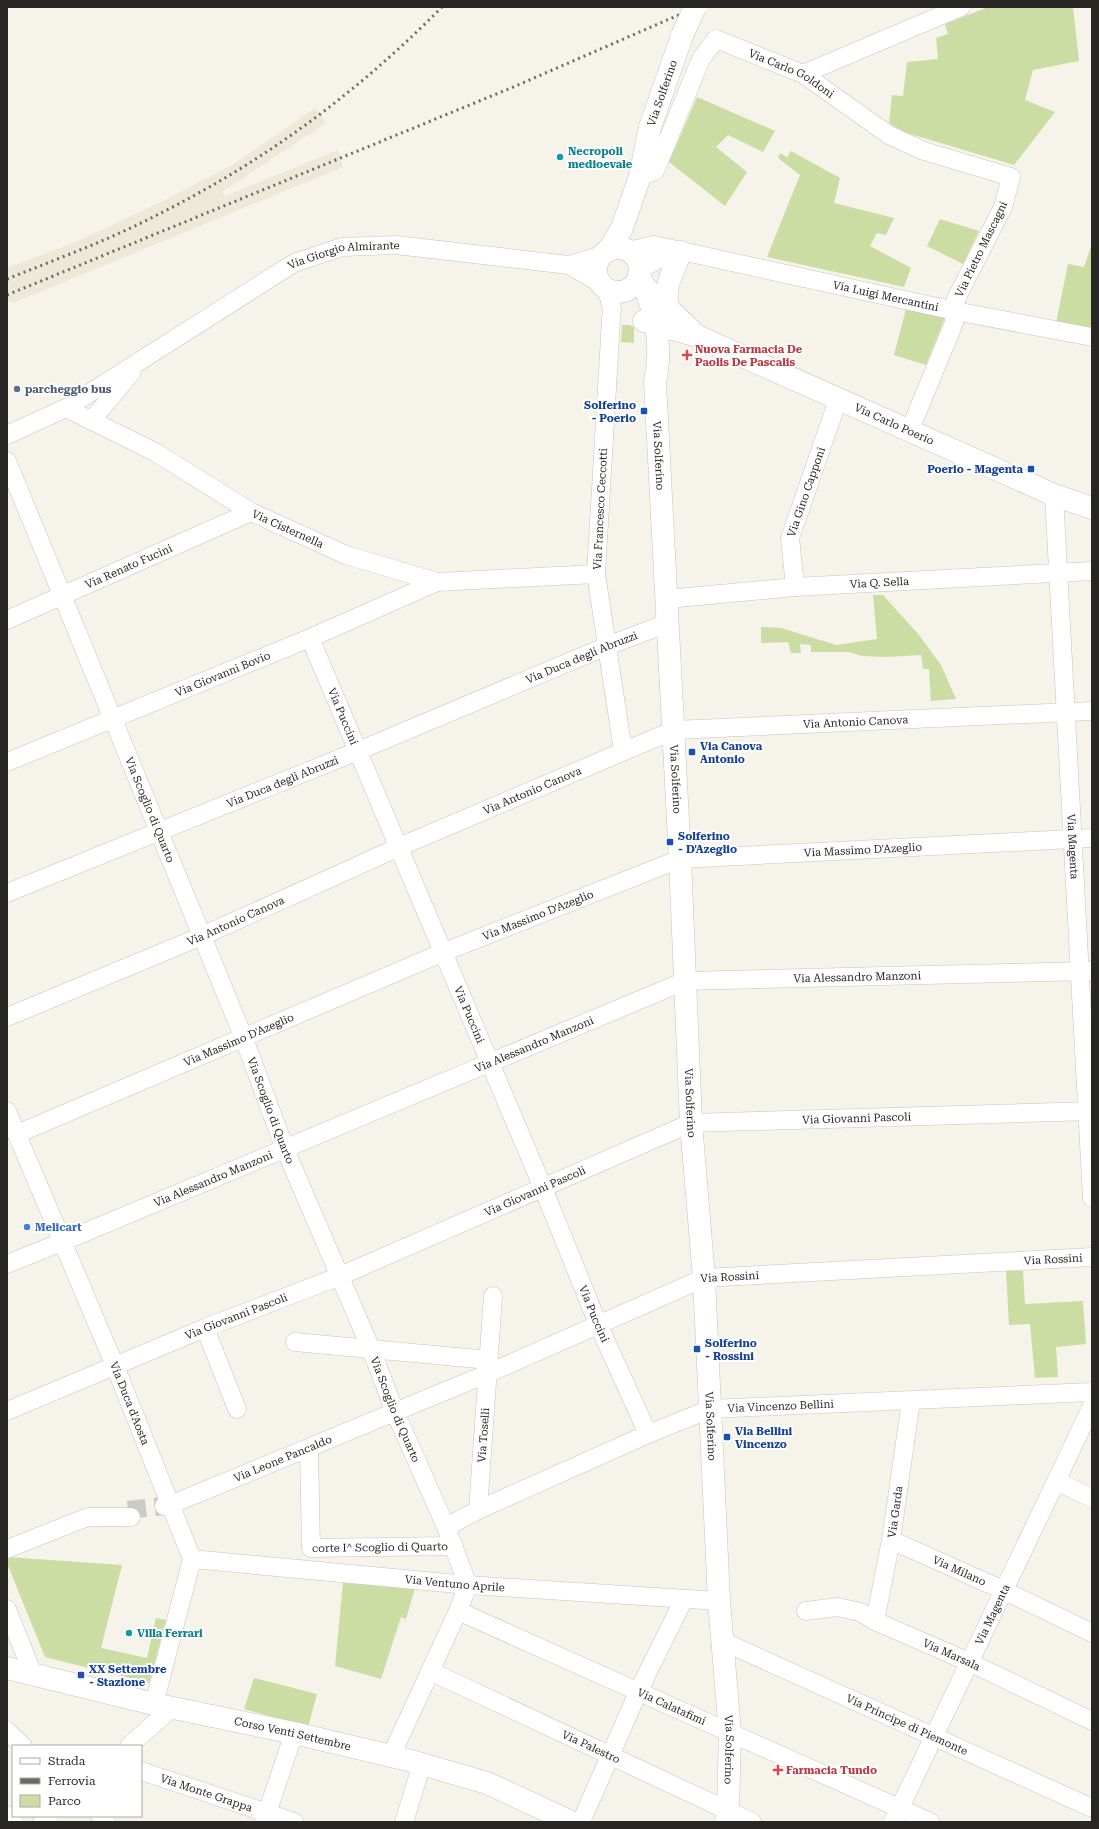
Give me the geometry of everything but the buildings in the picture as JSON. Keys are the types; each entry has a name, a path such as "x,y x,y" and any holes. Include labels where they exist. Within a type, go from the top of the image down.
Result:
{"street":[{"name":"Via Solferino","path":"616,252 622,228 639,178 650,127 682,36 695,7"},
{"path":"803,74 961,7"},
{"name":"Via Carlo Goldoni","path":"639,178 655,171 700,59 716,39 803,74 890,135 924,151 1011,177"},
{"name":"Via Pietro Mascagni","path":"909,432 954,323 956,299 1003,206 1011,177"},
{"name":"Via Giorgio Almirante","path":"66,408 294,263 342,247 396,244 569,265 626,283"},
{"name":"Via Luigi Mercantini","path":"616,252 654,245 955,311 1092,337"},
{"name":"Via Solferino","path":"626,283 637,259 616,252 598,260 596,272 626,283 655,318 646,363 655,382 674,730 692,1123 704,1278 719,1601 730,1733 727,1816"},
{"name":"Via Giorgio Almirante","path":"569,265 616,252"},
{"path":"655,318 681,252"},
{"name":"Via Luigi Mercantini","path":"626,283 666,255 681,252"},
{"name":"Via Carlo Poerio","path":"626,283 655,318 1054,496 1092,508"},
{"name":"Via Francesco Ceccotti","path":"623,751 596,574 612,309 626,283"},
{"name":"Via Giorgio Almirante","path":"91,421 144,358"},
{"name":"Via Gino Capponi","path":"795,587 790,538 838,400"},
{"path":"7,436 66,408"},
{"name":"Via Cisternella","path":"66,408 155,452 251,512 346,555 437,582 596,574"},
{"name":"Via Scoglio di Quarto","path":"7,461 243,1036 285,1149 340,1276 395,1412 454,1546 468,1585"},
{"name":"Via Magenta","path":"1054,496 1072,839 1086,971 1092,1198"},
{"name":"Via Renato Fucini","path":"7,620 251,512"},
{"name":"Via Q. Sella","path":"666,599 795,587 1092,571"},
{"name":"Via Giovanni Bovio","path":"7,762 310,638 437,582"},
{"name":"Via Duca degli Abruzzi","path":"7,893 358,751 606,646 668,623"},
{"name":"Via Puccini","path":"310,638 444,952 543,1188 598,1324 648,1434"},
{"name":"Via Antonio Canova","path":"7,1017 202,936 399,847 674,730 1092,711"},
{"name":"Via Massimo D'Azeglio","path":"16,1134 243,1036 444,952 680,859 1092,838"},
{"name":"Via Alessandro Manzoni","path":"7,1264 685,981 1086,971"},
{"name":"Via Duca d'Aosta","path":"7,1111 115,1366 168,1509 192,1559"},
{"name":"Via Giovanni Pascoli","path":"7,1411 205,1328 340,1276 692,1123 1090,1111"},
{"name":"Via Rossini","path":"395,1412 489,1366 598,1324 704,1278 1092,1257"},
{"name":"Via Toselli","path":"478,1510 493,1296"},
{"path":"205,1328 237,1409"},
{"path":"294,1342 370,1349 489,1366"},
{"name":"Via Vincenzo Bellini","path":"446,1527 478,1510 648,1434 710,1410 1092,1392"},
{"name":"Via Garda","path":"875,1621 891,1540 911,1401"},
{"name":"Via Magenta","path":"896,1815 933,1735 1092,1406"},
{"name":"Via Leone Pancaldo","path":"168,1509 395,1412"},
{"name":"corte I^ Scoglio di Quarto","path":"309,1448 311,1548 454,1546"},
{"path":"1056,1481 1092,1498"},
{"path":"7,1549 88,1517 130,1514"},
{"name":"Via Milano","path":"891,1540 1003,1590 1092,1633"},
{"path":"130,1745 163,1706 192,1559"},
{"name":"Via Ventuno Aprile","path":"192,1559 468,1585 719,1601"},
{"path":"391,1756 458,1611 468,1585"},
{"path":"581,1822 639,1690 684,1599"},
{"name":"Via Marsala","path":"806,1611 838,1607 860,1612 875,1621 969,1662 1092,1721"},
{"path":"7,1609 33,1674"},
{"name":"Via Calatafimi","path":"458,1611 639,1690 896,1815 930,1822"},
{"name":"Via Principe di Piemonte","path":"722,1641 1092,1808"},
{"name":"Corso Venti Settembre","path":"8,1670 33,1674 163,1706 294,1733 422,1764 487,1783 571,1822"},
{"name":"Via Palestro","path":"430,1671 610,1756 727,1816 752,1822"},
{"path":"7,1731 22,1745"},
{"path":"266,1817 294,1733"},
{"path":"404,1822 422,1764"},
{"name":"Via Monte Grappa","path":"142,1771 266,1817 294,1822"},
{"path":"7,1815 14,1822"}],"shaded area":[{"path":"315,108 326,123 222,192 225,196 338,150 343,167 13,303 12,300 7,302 7,268 78,241 161,202 234,164"}],"green space":[{"path":"988,7 1073,7 1079,61 1033,70 1025,100 1055,112 1014,165 904,132 889,123 892,95 903,96 907,62 938,59 936,38 948,34 945,24"},
{"path":"697,97 775,131 763,152 728,135 716,147 747,172 725,206 669,162"},
{"path":"791,151 840,178 834,203 894,218 886,235 877,233 870,246 911,268 904,287 767,257 800,175 778,158 780,153 787,157"},
{"path":"940,219 979,231 963,264 927,246"},
{"path":"1092,244 1092,330 1056,323 1068,264 1084,267"},
{"path":"906,309 945,318 926,365 894,355"},
{"path":"622,325 634,327 634,343 621,342"},
{"path":"873,595 883,595 919,635 941,665 956,699 931,701 929,669 923,669 921,655 886,657 862,656 849,652 811,652 811,645 800,644 801,653 791,653 788,642 761,643 761,627 781,628 836,645 877,639"},
{"path":"1006,1271 1023,1271 1025,1304 1083,1301 1086,1344 1056,1347 1058,1377 1035,1378 1030,1324 1009,1325"},
{"path":"7,1557 122,1565 101,1648 147,1658 156,1618 166,1620 149,1683 45,1657 7,1563"},
{"path":"343,1583 415,1588 406,1619 401,1617 381,1679 335,1666"},
{"path":"254,1678 317,1694 308,1727 244,1709"}],"tunnel":[{"path":"128,1510 164,1506"}],"railway":[{"path":"7,279 120,233 197,194 235,172 308,123 343,96 377,68 442,7"},
{"path":"7,295 511,88 697,7"}],"place":[{"name":"Necropoli medioevale","path":"560,157"},
{"name":"Nuova Farmacia De Paolis De Pascalis","path":"687,355"},
{"name":"parcheggio bus","path":"17,389"},
{"name":"Solferino - Poerio","path":"644,411"},
{"name":"Poerio - Magenta","path":"1031,469"},
{"name":"Via Canova Antonio","path":"692,752"},
{"name":"Solferino - D'Azeglio","path":"670,842"},
{"name":"Melicart","path":"27,1227"},
{"name":"Solferino - Rossini","path":"697,1349"},
{"name":"Via Bellini Vincenzo","path":"727,1437"},
{"name":"Villa Ferrari","path":"129,1633"},
{"name":"XX Settembre - Stazione","path":"81,1675"},
{"name":"Farmacia Tundo","path":"778,1770"}]}
